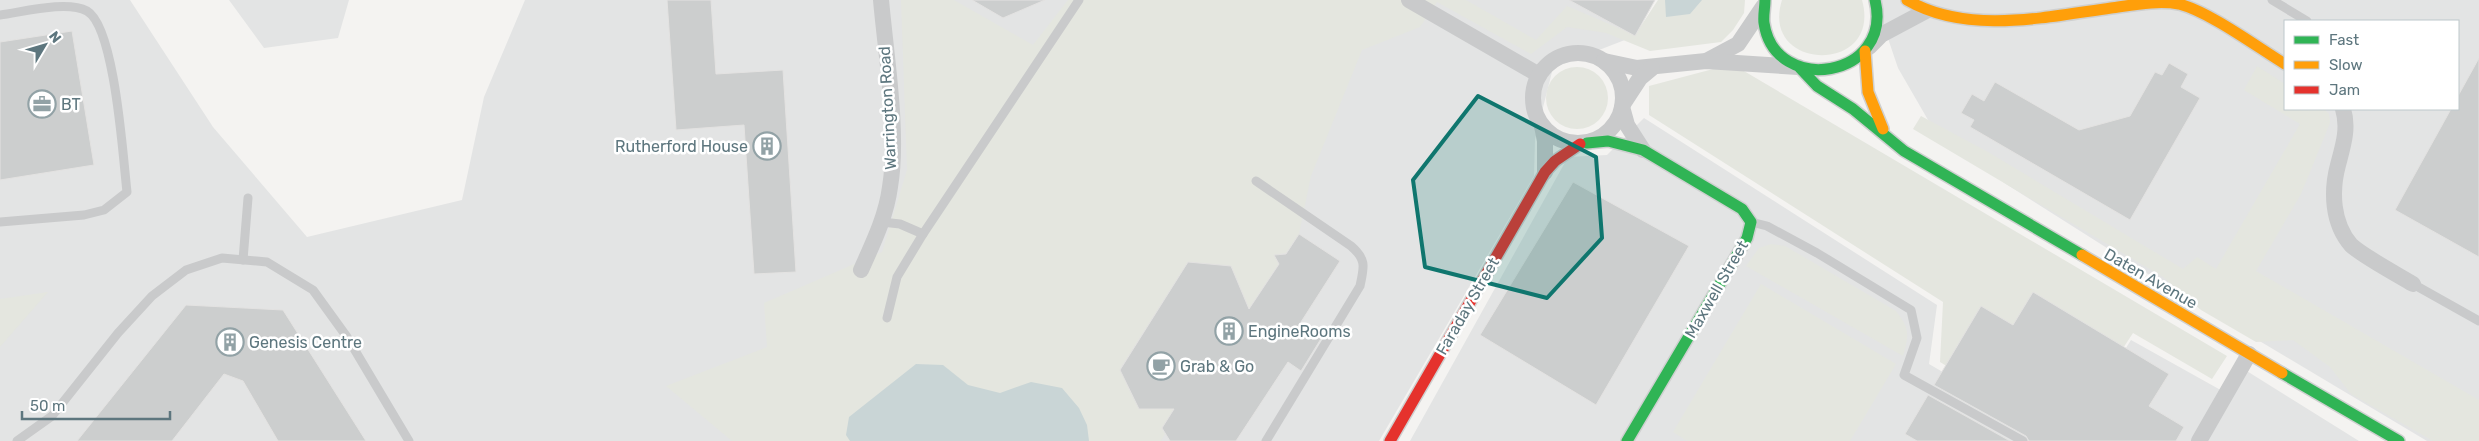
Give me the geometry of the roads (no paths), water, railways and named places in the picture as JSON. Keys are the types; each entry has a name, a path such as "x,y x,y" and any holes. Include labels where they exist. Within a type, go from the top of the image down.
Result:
{"street":[{"name":"Warrington Road","path":"861,270 882,222 890,186 892,132 881,0"},
{"path":"1409,0 1538,75"},
{"path":"1865,50 1877,23 1875,0"},
{"path":"1906,0 1926,11 1985,20 2014,20 2152,1 2179,4 2195,11 2284,63"},
{"path":"1706,61 1738,44 1764,4"},
{"name":"Daten Avenue","path":"1764,4 1764,24 1769,39 1778,52 1799,67 1817,86 1853,109 1904,151 2399,441"},
{"path":"1602,60 1619,79 1622,91 1622,106 1618,120 1600,138 1584,143 1559,140 1542,126 1535,114 1532,101 1533,88 1538,75 1546,66 1567,54 1591,55 1618,65 1652,68 1687,61 1706,61 1799,67 1820,72 1837,69 1853,62 1881,36 1926,11"},
{"name":"Daten Avenue","path":"1865,50 1865,83 1870,104 1889,138"},
{"path":"1622,106 1640,78 1652,68"},
{"name":"Maxwell Street","path":"1622,106 1627,125 1643,150"},
{"path":"2343,110 2346,119 2346,136 2334,181 2334,205 2340,227 2352,246 2413,284"},
{"name":"Faraday Street","path":"1542,126 1545,141 1545,172"},
{"name":"Maxwell Street","path":"1584,143 1608,141 1643,150 1742,209 1751,222 1747,238 1627,441"},
{"name":"Faraday Street","path":"1390,441 1545,172 1555,161 1584,143"},
{"path":"2199,441 2249,354"}],"lane":[{"path":"887,318 897,277 922,234 1079,0"},
{"path":"2272,0 2305,20"},
{"path":"0,16 68,6 88,11 102,30 110,60 127,192 104,210 84,215 0,222"},
{"path":"1256,181 1351,246 1362,256 1364,267 1360,286 1266,441"},
{"path":"243,260 248,198"},
{"path":"882,222 900,224 922,234"},
{"path":"1751,222 1767,226 1817,253 1911,310 1917,338 1904,376 2023,440"},
{"path":"17,441 52,416 118,333 152,296 186,270 222,258 267,262 313,290 347,337 409,441"},
{"path":"2413,284 2479,321"}],"place":[{"name":"BT","path":"42,104"},
{"name":"Rutherford House","path":"767,146"},
{"name":"EngineRooms","path":"1229,331"},
{"name":"Genesis Centre","path":"230,342"},
{"name":"Grab & Go","path":"1161,366"}]}
